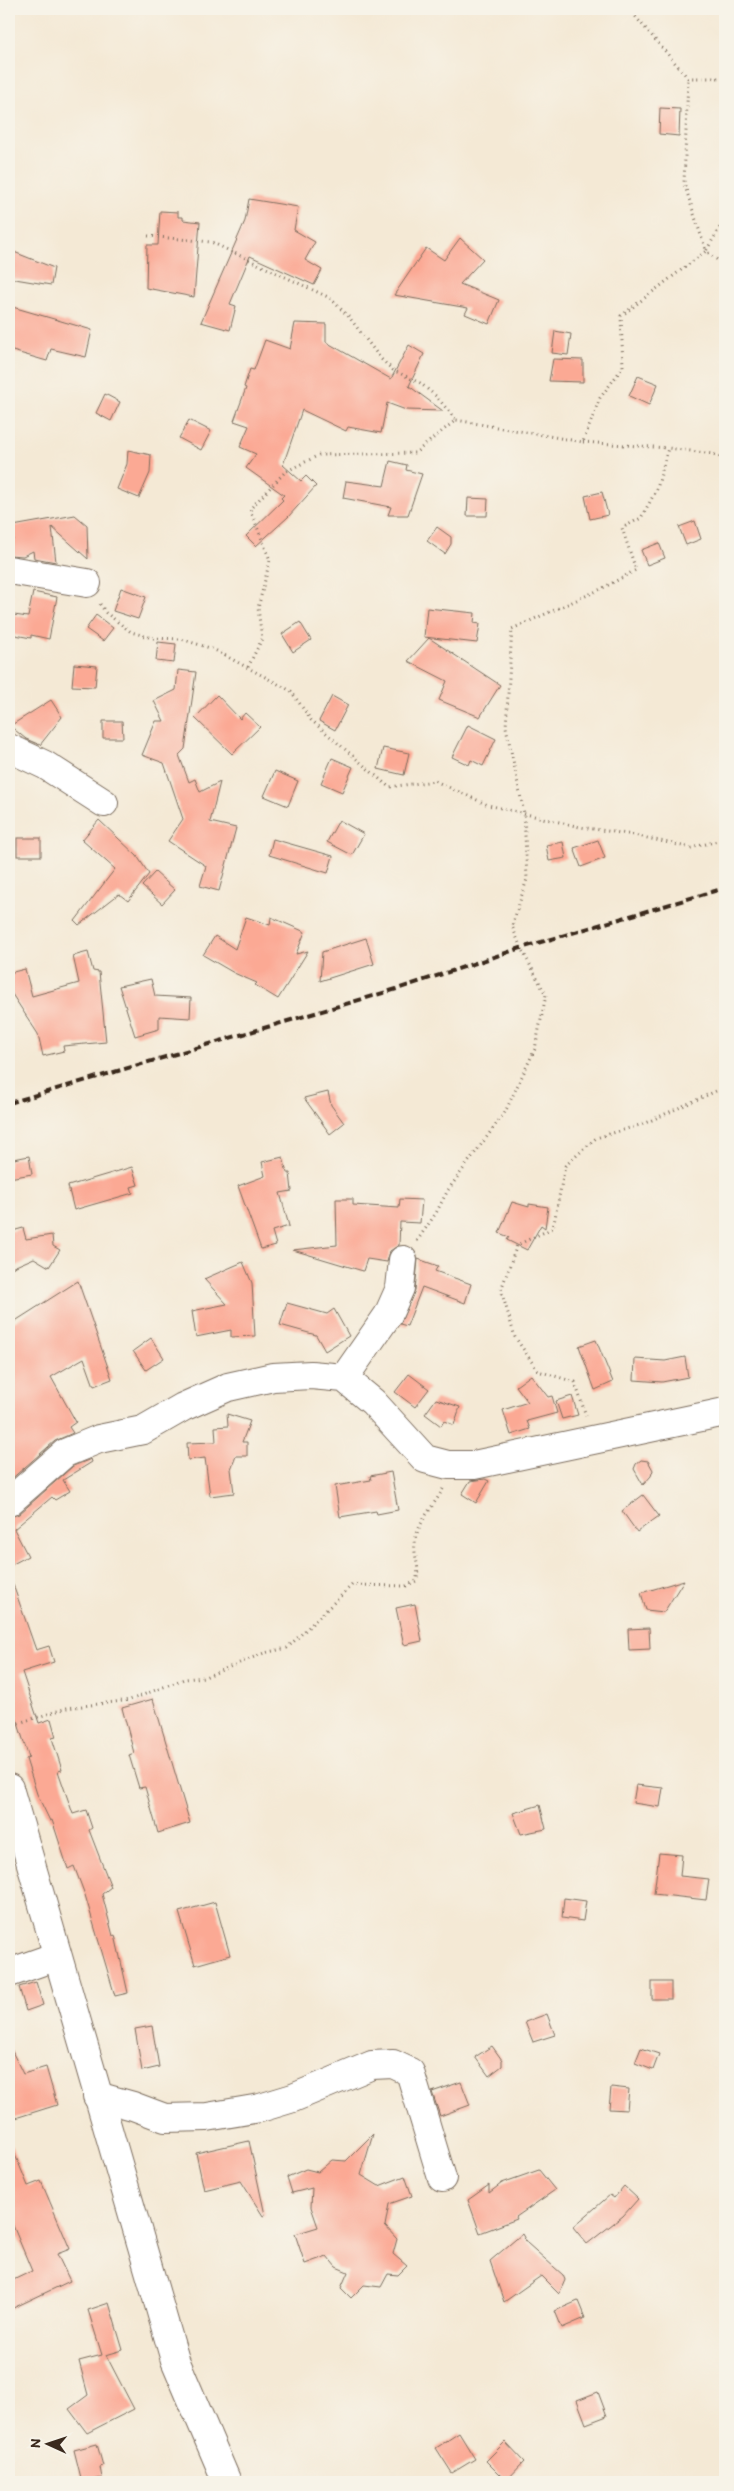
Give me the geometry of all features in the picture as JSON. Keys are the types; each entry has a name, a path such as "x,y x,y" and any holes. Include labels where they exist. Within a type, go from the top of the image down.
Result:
{"main road":[{"path":"9,570 87,582"},
{"path":"9,748 45,765 104,803"},
{"path":"344,1378 388,1315 400,1288 403,1260"},
{"path":"9,1502 65,1453 99,1439 143,1430 183,1408 228,1387 274,1377 311,1375 344,1378 373,1402 425,1459 440,1463 474,1465 725,1412"},
{"path":"9,1788 175,2360 227,2482"},
{"path":"9,1973 57,1956"},
{"path":"97,2096 133,2106 165,2118 207,2117 260,2108 293,2098 372,2065 393,2064 410,2072 442,2178"}],"path":[{"path":"629,9 688,78 684,183 706,251 725,266"},
{"path":"688,78 725,78"},
{"path":"583,442 600,398 623,367 621,316 706,251 725,219"},
{"path":"148,236 211,242 330,298 346,313 381,359 393,370 420,383 456,420 583,442 668,448 713,454 725,459"},
{"path":"248,667 262,639 258,608 270,560 250,509 285,472 319,455 415,454 456,420"},
{"path":"403,1260 436,1213 448,1190 505,1112 535,1049 546,994 521,948 512,926 527,879 524,813 506,727 512,630 636,570 622,528 641,518 658,488 668,448"},
{"path":"87,582 106,613 132,632 152,638 181,638 212,649 291,691 312,720 389,787 436,780 488,805 580,827 634,835 691,848 725,839"},
{"path":"594,1441 575,1382 538,1370 515,1337 501,1290 517,1245 553,1228 565,1166 596,1138 643,1124 725,1087"},
{"path":"9,1726 67,1708 130,1700 184,1679 205,1677 264,1653 287,1648 352,1585 406,1586 416,1582 419,1565 414,1544 421,1524 444,1487 446,1474 440,1463"}],"building":[{"path":"660,108 680,109 679,136 659,134"},
{"path":"249,199 298,207 294,230 315,242 305,260 322,270 314,285 250,256 230,304 236,306 230,330 201,322 245,221"},
{"path":"160,211 178,212 178,217 183,217 183,220 200,222 194,297 146,288 147,245 158,245"},
{"path":"460,238 483,259 460,284 499,300 489,324 465,314 468,308 394,295 426,248 444,260"},
{"path":"14,252 54,268 51,285 9,278 9,264"},
{"path":"9,306 92,330 86,357 51,349 47,361 9,350"},
{"path":"295,323 326,324 326,342 391,379 409,345 424,354 409,386 443,411 406,410 387,403 381,433 348,427 346,431 302,410 283,465 301,481 306,476 316,486 288,517 256,546 246,536 283,500 281,498 284,495 246,468 256,454 240,447 249,426 234,421 246,388 244,387 250,369 254,370 265,340 290,349"},
{"path":"555,331 571,334 568,355 552,353"},
{"path":"553,359 583,360 583,382 549,381"},
{"path":"638,376 658,384 649,405 629,396"},
{"path":"105,394 120,402 111,421 96,413"},
{"path":"189,420 211,431 201,450 179,438"},
{"path":"128,450 151,455 150,473 139,498 117,489 127,464"},
{"path":"390,461 407,465 406,470 422,474 408,515 388,515 391,507 343,498 346,481 384,486"},
{"path":"602,492 608,515 590,519 585,496"},
{"path":"468,498 488,499 487,516 467,516"},
{"path":"75,515 87,525 88,559 52,527 56,562 34,558 33,551 23,556 9,555 9,542 13,540 13,526"},
{"path":"695,521 701,539 686,545 679,527"},
{"path":"437,527 451,537 451,544 445,554 427,541"},
{"path":"659,543 665,558 647,565 641,550"},
{"path":"121,588 146,597 138,619 113,611"},
{"path":"33,592 57,597 49,639 31,635 31,638 10,634 14,615 28,617"},
{"path":"427,608 475,613 474,623 480,624 477,643 424,637"},
{"path":"96,615 113,628 103,641 86,629"},
{"path":"300,622 311,640 293,652 282,634"},
{"path":"429,638 500,685 480,717 439,700 447,681 408,661"},
{"path":"158,642 176,644 174,663 156,661"},
{"path":"74,664 97,666 95,687 72,686"},
{"path":"178,670 196,672 185,749 179,755 189,782 195,779 200,792 220,782 210,822 236,828 219,891 200,886 206,866 168,841 183,819 164,763 142,755 156,721 164,721 154,701 176,690"},
{"path":"217,695 240,719 245,713 260,727 232,754 195,718"},
{"path":"332,696 348,705 335,730 319,721"},
{"path":"51,700 62,717 40,745 26,739 10,726"},
{"path":"103,721 122,721 123,738 103,738"},
{"path":"468,725 496,739 483,766 471,760 469,765 452,757"},
{"path":"383,748 409,753 404,775 378,769"},
{"path":"332,758 353,767 342,792 321,783"},
{"path":"275,771 298,781 288,806 264,796"},
{"path":"99,820 137,856 149,874 128,901 119,894 79,925 75,921 115,869 82,840"},
{"path":"339,820 364,834 352,855 327,842"},
{"path":"17,838 41,838 41,856 17,856"},
{"path":"273,839 333,856 328,873 269,855"},
{"path":"598,840 605,858 581,867 574,848"},
{"path":"563,842 566,858 549,861 546,845"},
{"path":"155,872 175,890 162,904 142,886"},
{"path":"246,917 270,925 271,917 305,932 296,954 308,951 278,999 255,985 257,983 234,973 203,955 215,936 235,949"},
{"path":"366,938 374,964 320,981 322,952"},
{"path":"88,952 93,971 99,972 106,1042 63,1046 64,1051 43,1056 38,1034 10,991 9,973 25,969 32,996 79,983 73,956"},
{"path":"151,979 155,996 191,998 190,1018 159,1016 159,1029 135,1036 119,986"},
{"path":"328,1092 331,1105 344,1123 330,1134 304,1098"},
{"path":"29,1156 32,1174 9,1178 9,1160"},
{"path":"283,1157 287,1173 290,1173 292,1191 280,1193 289,1226 272,1231 276,1245 261,1249 238,1186 265,1176 262,1162"},
{"path":"132,1167 138,1185 131,1187 133,1193 74,1210 68,1186"},
{"path":"336,1199 353,1199 353,1205 399,1208 400,1199 422,1200 420,1223 400,1222 399,1245 390,1251 387,1262 367,1259 363,1271 293,1250 337,1245"},
{"path":"512,1202 529,1207 529,1204 548,1207 545,1228 541,1225 527,1250 507,1240 509,1237 499,1233"},
{"path":"23,1228 26,1239 52,1235 53,1246 60,1250 49,1267 34,1258 9,1269 9,1232"},
{"path":"418,1259 438,1266 435,1271 471,1284 465,1303 422,1287 407,1326 400,1324 415,1290"},
{"path":"243,1262 252,1283 255,1336 231,1337 231,1330 196,1337 192,1311 227,1304 204,1279"},
{"path":"78,1281 112,1379 94,1386 84,1358 51,1377 76,1422 69,1427 73,1433 55,1441 9,1481 9,1325"},
{"path":"287,1303 327,1314 334,1309 349,1336 325,1351 316,1335 280,1325"},
{"path":"151,1338 164,1358 146,1370 133,1351"},
{"path":"596,1340 613,1382 595,1390 579,1346"},
{"path":"685,1357 688,1377 662,1382 634,1380 635,1359 665,1361"},
{"path":"409,1374 429,1389 415,1407 395,1392"},
{"path":"531,1375 548,1397 552,1396 557,1413 527,1421 530,1429 511,1435 503,1410 528,1402 516,1386"},
{"path":"572,1396 578,1415 562,1419 556,1401"},
{"path":"436,1399 460,1407 454,1425 444,1421 441,1426 425,1414"},
{"path":"227,1414 250,1421 242,1442 247,1442 247,1456 236,1456 231,1469 234,1493 210,1496 205,1458 188,1460 187,1443 216,1442 215,1427 228,1426"},
{"path":"91,1459 92,1462 63,1480 70,1491 55,1500 52,1497 14,1529 28,1556 9,1566 9,1517 19,1514 73,1466"},
{"path":"641,1460 648,1461 653,1470 651,1476 643,1485 634,1469"},
{"path":"391,1472 398,1510 377,1514 376,1511 340,1517 335,1486 371,1480 370,1476"},
{"path":"485,1479 489,1481 476,1503 462,1494 470,1481"},
{"path":"643,1495 659,1516 637,1532 622,1511"},
{"path":"11,1579 36,1650 49,1646 54,1662 22,1672 39,1723 51,1719 56,1737 52,1738 62,1770 58,1771 73,1814 86,1810 92,1828 89,1830 111,1887 102,1894 113,1936 115,1935 128,1993 115,1996 85,1895 74,1866 68,1869 52,1820 50,1821 37,1794 26,1759 29,1758 9,1695 9,1580"},
{"path":"684,1580 664,1612 646,1610 641,1593"},
{"path":"415,1604 422,1641 404,1645 396,1608"},
{"path":"649,1628 650,1649 629,1650 628,1629"},
{"path":"153,1699 190,1823 158,1833 145,1787 139,1788 129,1755 134,1753 122,1708"},
{"path":"636,1785 663,1788 660,1807 633,1803"},
{"path":"540,1805 546,1829 521,1834 513,1813"},
{"path":"659,1853 682,1855 680,1876 709,1879 706,1900 654,1894"},
{"path":"564,1898 586,1901 583,1921 562,1918"},
{"path":"215,1902 230,1955 195,1965 179,1912"},
{"path":"36,1982 43,2005 26,2011 19,1987"},
{"path":"652,1982 671,1982 671,1999 652,1999"},
{"path":"547,2014 555,2035 533,2042 525,2022"},
{"path":"152,2026 159,2067 142,2071 135,2029"},
{"path":"9,2045 23,2074 46,2067 57,2105 9,2120"},
{"path":"492,2046 502,2060 502,2066 489,2076 475,2057"},
{"path":"641,2048 659,2054 653,2070 635,2063"},
{"path":"461,2082 470,2105 440,2116 432,2092"},
{"path":"611,2087 629,2089 627,2110 609,2109"},
{"path":"373,2134 361,2175 379,2186 405,2176 412,2196 389,2204 385,2226 397,2239 393,2254 407,2266 398,2275 388,2274 381,2287 364,2285 351,2298 341,2288 348,2272 336,2267 327,2256 305,2264 295,2234 318,2227 311,2207 312,2188 292,2193 287,2177 306,2169 318,2172 332,2160 346,2161"},
{"path":"9,2140 28,2186 41,2181 70,2249 57,2254 70,2281 9,2310 9,2282 32,2271 9,2216"},
{"path":"249,2141 265,2215 263,2216 241,2181 204,2190 196,2153"},
{"path":"539,2170 555,2190 516,2217 517,2219 480,2233 468,2200 489,2185 489,2193 502,2183"},
{"path":"624,2186 638,2199 623,2216 587,2244 573,2227 610,2195 614,2198"},
{"path":"522,2234 527,2243 563,2275 565,2280 559,2294 541,2276 504,2302 490,2261"},
{"path":"578,2301 585,2318 562,2328 555,2311"},
{"path":"109,2303 123,2350 106,2355 134,2409 87,2433 69,2409 88,2395 79,2361 102,2355 88,2310"},
{"path":"598,2392 607,2416 586,2424 577,2400"},
{"path":"459,2433 475,2459 452,2473 436,2448"},
{"path":"505,2442 524,2462 506,2481 486,2461"},
{"path":"97,2444 103,2466 100,2467 102,2478 82,2482 74,2450"}],"railway":[{"path":"9,1103 400,988 521,948 725,888"}]}
